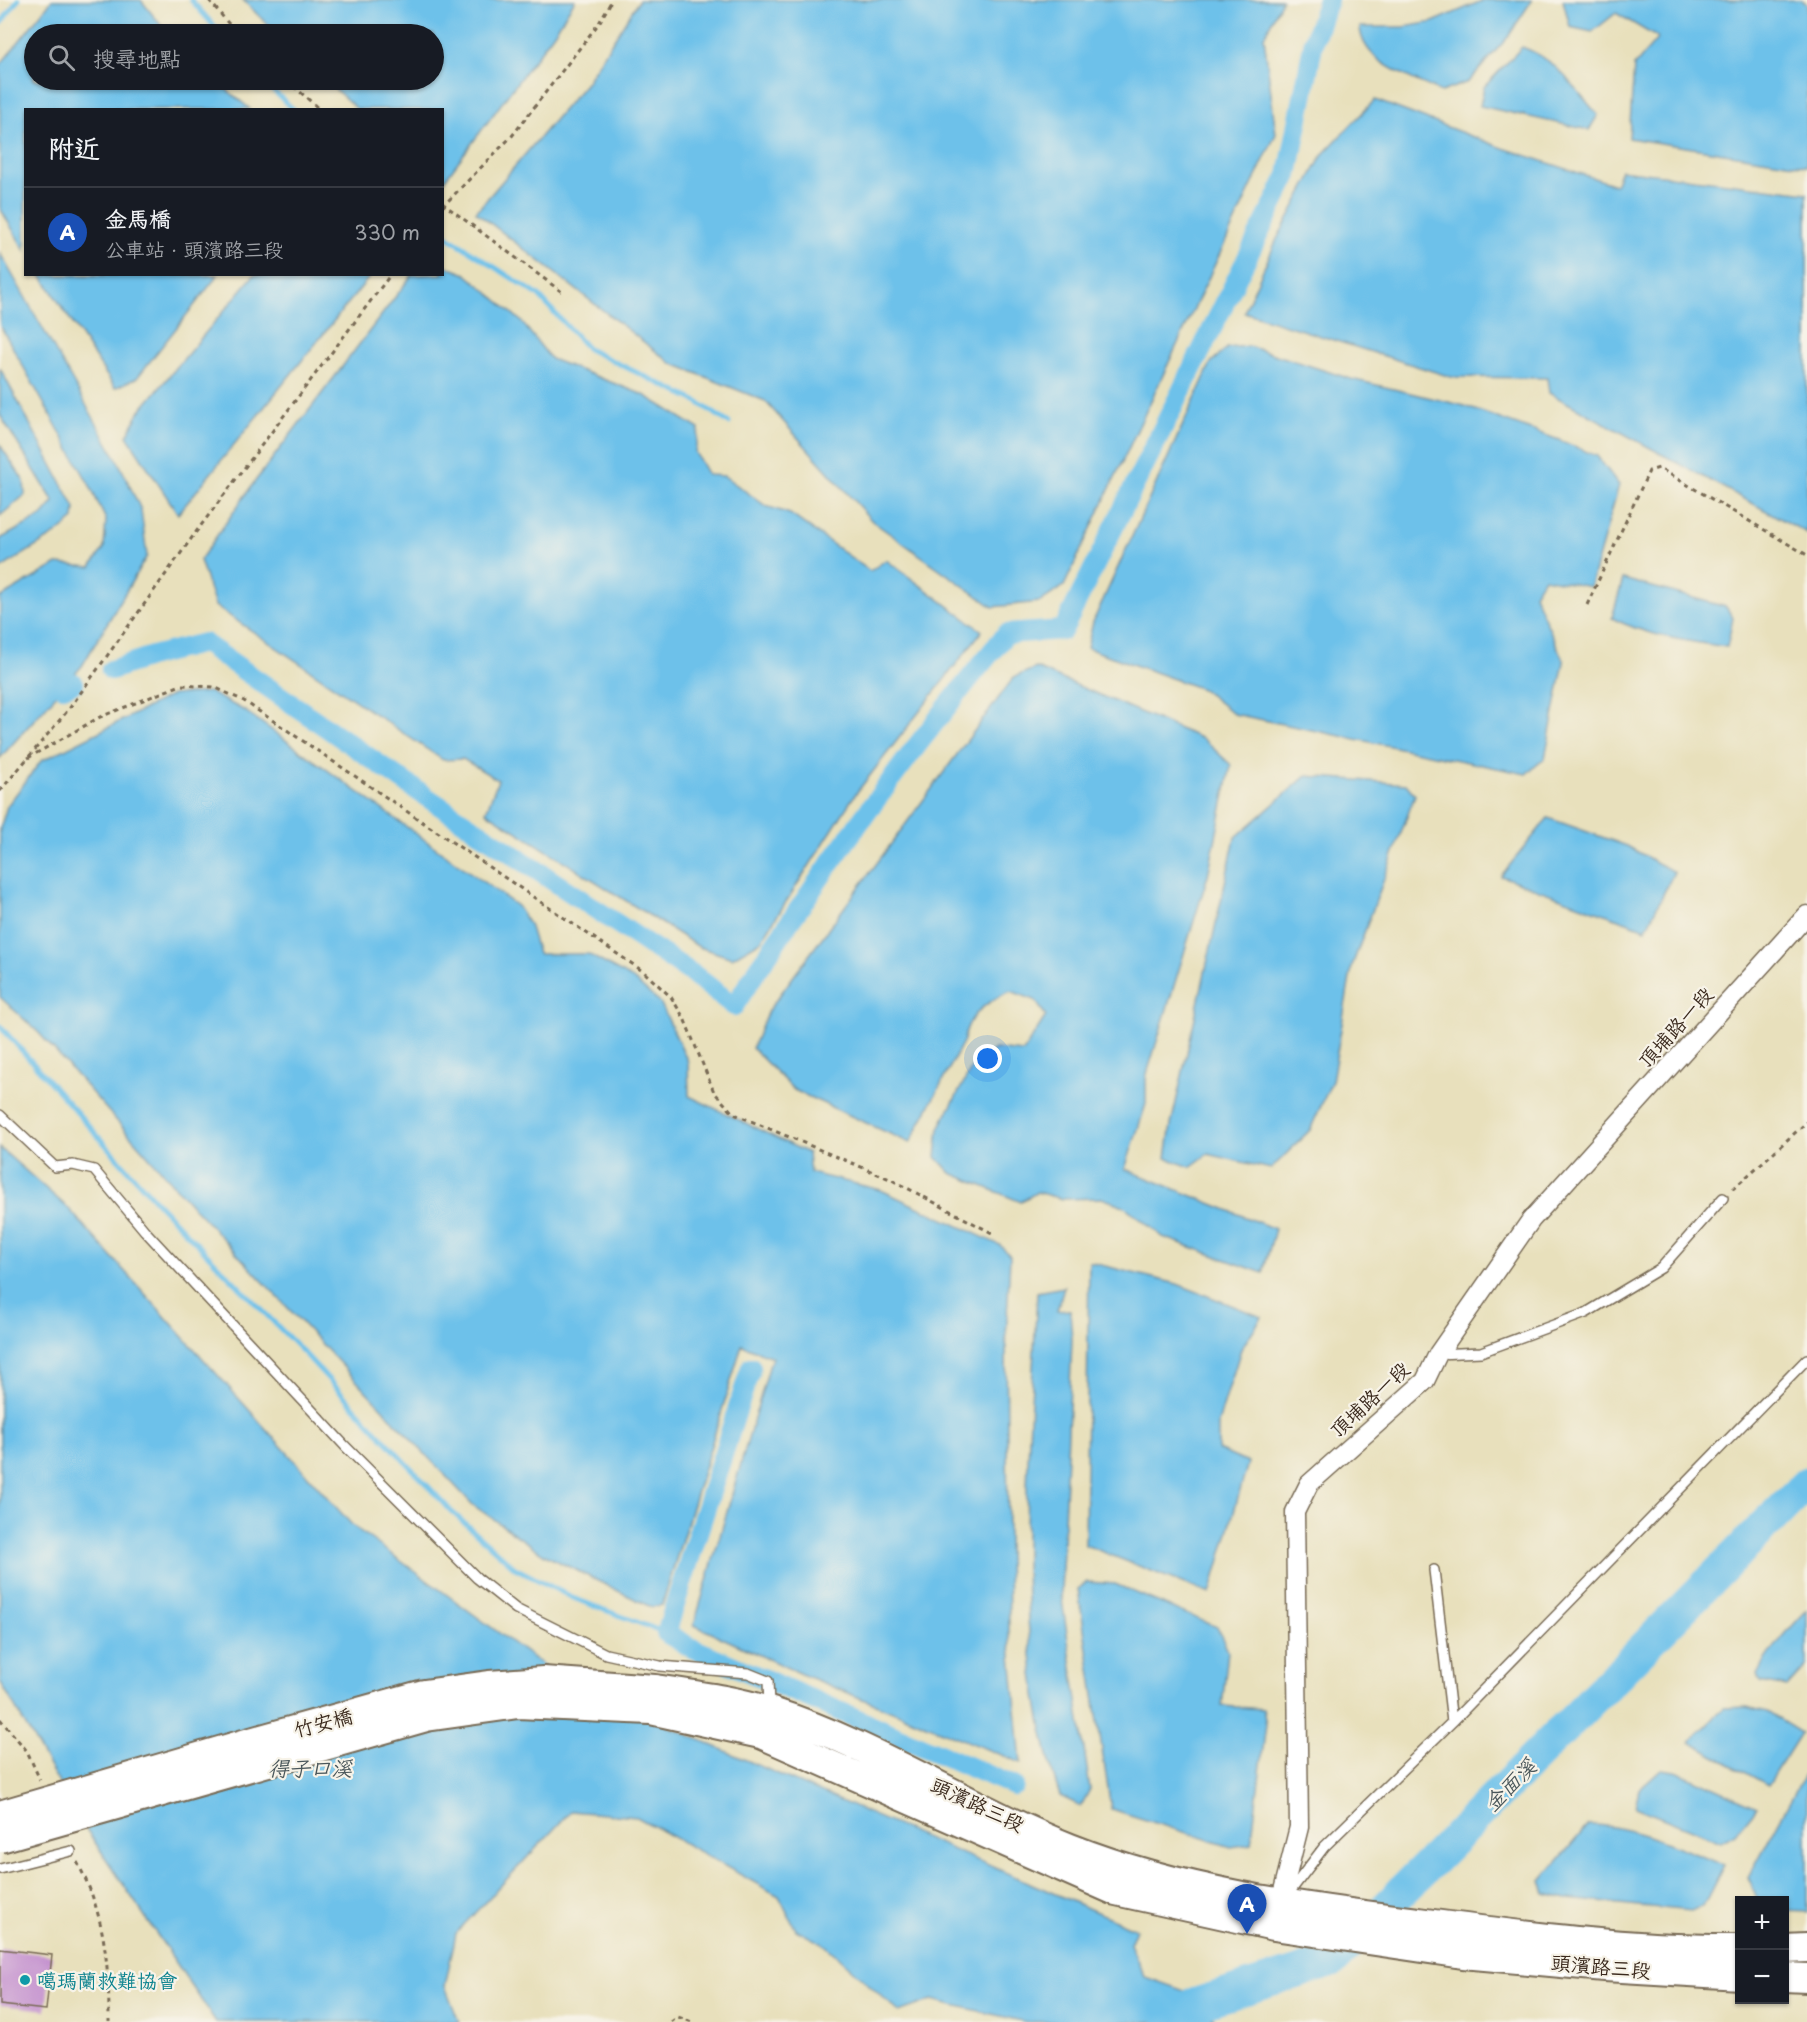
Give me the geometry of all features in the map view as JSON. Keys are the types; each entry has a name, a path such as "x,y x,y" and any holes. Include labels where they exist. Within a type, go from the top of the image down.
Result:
{"main road":[{"name":"竹安橋","path":"0,1815 424,1694 489,1685 543,1681 653,1699"},
{"name":"頭濱路三段","path":"653,1699 765,1723 814,1727 1070,1848 1156,1876 1287,1912 1470,1942 1605,1968 1735,1975"},
{"name":"竹安橋","path":"0,1838 426,1718 518,1704 653,1699"},
{"name":"頭濱路三段","path":"1470,1942 1735,1949"},
{"path":"1789,1948 1807,1948"},
{"path":"1789,1977 1807,1978"}],"street":[{"name":"頂埔路一段","path":"1287,1912 1299,1827 1295,1512 1310,1484 1425,1381 1438,1354 1531,1220 1807,915"}],"lane":[{"path":"0,1114 55,1167 73,1165 94,1170 145,1231 345,1446 477,1578 516,1609 606,1654 660,1666 748,1673 768,1681 765,1723"},
{"path":"1438,1354 1481,1352 1586,1313 1661,1268 1723,1198"},
{"path":"1287,1912 1324,1847 1452,1722 1807,1359"},
{"path":"1434,1570 1452,1722"},
{"path":"0,1869 71,1851"}],"path":[{"path":"209,0 229,24"},
{"path":"444,204 512,136 599,23 612,0"},
{"path":"298,90 318,108"},
{"path":"444,206 562,292"},
{"path":"0,791 69,709 196,532 389,276"},
{"path":"1587,605 1649,471 1659,468 1807,555"},
{"path":"28,758 100,717 181,685 214,687 244,701 644,972 671,997 684,1018 714,1092 734,1114 890,1179 992,1233"},
{"path":"1723,1198 1807,1122"},
{"path":"71,1851 91,1888 109,1968 109,2022"},
{"path":"671,2022 678,2017 692,2022"}],"water":[{"path":"52,0 141,0 160,24 33,24"},
{"path":"243,0 575,0 554,33 444,181 444,108 356,108 336,90 444,90 444,24 267,24"},
{"path":"639,0 1282,0 1264,37 1276,134 1064,586 1040,602 993,607 872,521 765,401 671,363 476,212 586,83"},
{"path":"1484,0 1532,0 1508,37 1468,82 1441,92 1404,75 1379,60 1363,40 1360,27 1404,27 1433,22"},
{"path":"1563,0 1801,0 1807,4 1807,166 1629,138 1634,66 1658,38 1616,13 1592,32 1570,27"},
{"path":"24,35 24,90 227,90 249,108 24,108 24,249 0,208 0,65"},
{"path":"1522,47 1546,59 1555,67 1598,115 1589,130 1480,106 1484,87"},
{"path":"1375,100 1503,148 1615,185 1621,170 1807,193 1807,533 1549,393 1547,378 1451,377 1244,312 1277,239 1323,154"},
{"path":"0,253 119,463 141,510 147,556 82,666 0,758 0,598 57,564 91,567 104,548 106,520 89,484 0,325"},
{"path":"444,265 466,274 521,321 551,359 644,395 699,429 695,452 708,475 724,476 766,506 790,514 870,571 886,560 982,631 854,796 761,941 732,958 699,947 486,812 498,780 463,759 443,760 215,606 200,560 253,484 411,276 444,276"},
{"path":"42,276 217,276 137,378 115,388"},
{"path":"253,276 370,276 178,514 127,436 140,411"},
{"path":"1248,346 1351,379 1461,405 1559,440 1597,456 1619,485 1590,587 1544,578 1534,594 1564,662 1545,758 1526,774 1234,714 1202,689 1087,648 1093,622 1211,363 1227,348"},
{"path":"0,368 75,508 74,519 56,534 0,569 0,539 42,516 54,502 0,415"},
{"path":"0,445 24,481 25,495 0,516"},
{"path":"1623,579 1726,607 1733,618 1727,647 1654,634 1612,618"},
{"path":"1036,668 1203,739 1231,765 1208,875 1146,1077 1146,1104 1125,1169 1275,1229 1263,1273 1163,1237 1124,1206 1102,1198 1062,1199 1037,1192 1021,1202 951,1173 936,1157 939,1128 976,1060 995,1049 1023,1052 1046,1016 1035,1000 1011,991 987,1004 974,1015 964,1040 910,1143 794,1090 752,1048 768,1011 1014,677"},
{"path":"209,692 245,711 517,906 529,924 538,954 588,954 633,979 661,1004 688,1062 689,1096 808,1153 810,1173 881,1190 1000,1245 1010,1256 1006,1339 1009,1634 1021,1763 801,1674 694,1625 772,1357 742,1345 662,1605 651,1607 545,1555 473,1505 195,1209 39,1033 0,997 0,829 7,806 41,761 172,695"},
{"path":"1306,776 1406,784 1415,795 1352,966 1332,1081 1310,1130 1271,1169 1208,1154 1190,1167 1166,1158 1171,1125 1235,838"},
{"path":"1548,818 1627,846 1674,872 1646,929 1501,876"},
{"name":"得子口溪","path":"0,1148 68,1208 353,1526 566,1682 1136,1929 1130,1944 1145,1977 1199,1996 1216,2022 1026,2022 932,2000 899,2012 825,1945 796,1930 779,1896 637,1817 571,1811 456,1933 445,1986 459,2022 216,2022 82,1823 0,1681"},
{"path":"1089,1262 1177,1284 1262,1317 1241,1349 1218,1423 1218,1450 1248,1463 1210,1594 1085,1545"},
{"path":"1064,1287 1057,1311 1070,1310 1072,1340 1061,1593 1090,1789 1081,1806 1060,1796 1044,1736 1033,1674 1028,1611 1027,1481 1037,1292"},
{"path":"1087,1582 1115,1584 1217,1627 1228,1651 1222,1706 1263,1709 1266,1724 1251,1844 1231,1847 1111,1809 1078,1589"},
{"path":"1807,1610 1807,1665 1787,1687 1760,1682 1757,1675 1768,1657"},
{"path":"1748,1707 1767,1712 1801,1733 1768,1785 1690,1742 1724,1708"},
{"path":"1661,1769 1676,1771 1757,1807 1735,1834 1721,1842 1635,1807 1639,1789"},
{"path":"1807,1770 1807,1912 1789,1911 1789,1896 1756,1896 1748,1878"},
{"path":"1588,1825 1639,1833 1724,1865 1703,1906 1692,1911 1567,1899 1545,1894 1541,1881"}],"building":[{"name":"噶瑪蘭救難協會","path":"0,1949 52,1955 46,2010 0,2005"}],"waterway":[{"path":"0,24 18,0"},
{"path":"191,0 212,24"},
{"path":"111,670 152,656 204,643 428,798 693,974 734,1006 864,816 1006,634 1063,630 1288,175 1314,40 1328,0"},
{"path":"273,90 292,108"},
{"path":"444,234 538,295 588,349 696,401 729,423"},
{"path":"63,687 74,683"},
{"path":"0,1026 161,1207 305,1354 452,1512 515,1568 573,1598 666,1633"},
{"path":"751,1367 666,1633 692,1648 1014,1786"},
{"name":"金面溪","path":"1168,2013 1333,1961 1807,1483"}],"place":[{"name":"金馬橋","path":"1247,1934"},
{"name":"噶瑪蘭救難協會","path":"25,1980"}]}
